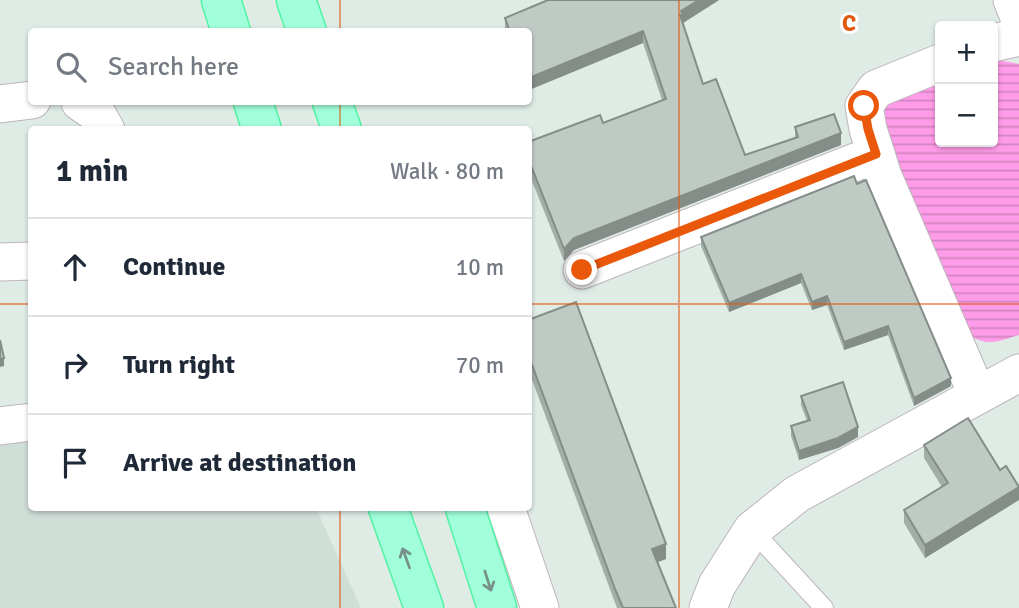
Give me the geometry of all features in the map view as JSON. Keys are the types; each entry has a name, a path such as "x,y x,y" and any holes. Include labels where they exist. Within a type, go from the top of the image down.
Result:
{"main road":[{"path":"221,0 230,28"},
{"path":"296,0 306,28"},
{"path":"254,105 261,126"},
{"path":"333,105 341,126"},
{"path":"389,511 424,608"},
{"path":"466,511 497,608"}],"street":[{"path":"1012,0 1019,17"},
{"path":"998,42 1019,37"},
{"path":"935,65 876,89 864,106 868,129 883,176 977,394"},
{"path":"0,104 28,100"},
{"path":"84,105 97,114 104,126"},
{"path":"582,270 876,154"},
{"path":"0,262 28,261"},
{"path":"708,608 717,585 752,530 797,494 1019,373"},
{"path":"0,426 28,422"},
{"path":"507,511 540,608"}],"lane":[{"path":"752,530 824,608"}],"shaded area":[{"path":"998,60 1019,64 1019,335 987,342 958,328 880,134 884,99 935,82 935,147 998,147"},
{"path":"28,436 28,511 317,511 361,608 0,608 0,439"}],"building":[{"path":"548,0 699,0 681,11 683,15 680,15 703,84 716,79 745,155 798,137 795,127 834,114 841,133 574,238 564,249 532,168 532,140 600,115 603,123 666,99 643,31 532,77 532,28 509,28 505,18"},
{"path":"854,176 857,184 866,180 951,378 914,398 888,326 844,342 827,296 812,302 801,274 729,303 701,237"},
{"path":"576,302 666,544 652,549 676,608 623,608 532,365 532,318"},
{"path":"0,340 4,358 0,359"},
{"path":"843,382 858,427 838,438 799,451 791,426 810,420 801,396"},
{"path":"968,418 1000,470 1006,466 1019,487 925,545 904,510 948,483 924,445"}],"route":[{"path":"582,270 876,154 864,106"}]}
